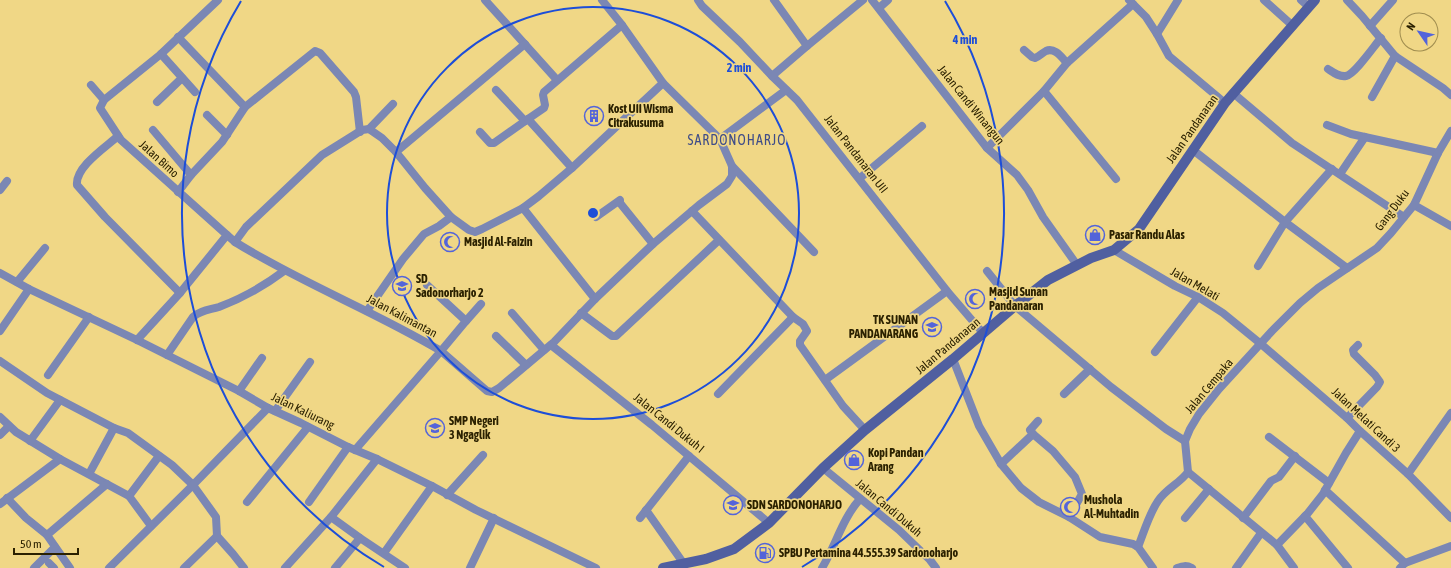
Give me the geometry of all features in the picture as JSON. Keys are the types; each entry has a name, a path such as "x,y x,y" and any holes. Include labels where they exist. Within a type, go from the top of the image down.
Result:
{"main road":[{"name":"Jalan Pandanaran","path":"669,567 706,559 734,549 769,523 823,468 865,430 953,359 1015,306 1048,280 1091,258 1114,250 1138,229 1225,103 1312,4"}],"street":[{"path":"485,0 557,80"},
{"path":"602,0 622,25 663,83 720,139 732,166 814,252"},
{"name":"Jalan Pandanaran UII","path":"698,0 702,6 797,100 860,178 947,291 983,333"},
{"path":"774,0 807,46"},
{"path":"772,76 864,0"},
{"name":"Jalan Candi Winangun","path":"872,0 987,148 1017,175 1028,190 1043,217 1077,265"},
{"path":"879,8 888,0"},
{"path":"1158,34 1178,0"},
{"path":"1264,0 1293,26"},
{"path":"1301,0 1312,4"},
{"path":"1347,0 1395,56 1451,95"},
{"path":"1370,26 1393,0"},
{"path":"91,86 104,100 160,54 216,1"},
{"path":"987,148 1044,92 1067,63 1131,2 1146,16 1158,34 1169,56 1225,103"},
{"path":"480,132 490,143 494,144 544,108 546,106 543,95 544,92 622,25"},
{"path":"178,37 245,107"},
{"path":"1328,69 1338,76 1347,76 1353,71 1380,38"},
{"path":"396,152 525,44"},
{"path":"1024,50 1035,58 1048,50 1051,50 1067,63"},
{"path":"178,192 191,175 227,135 245,107 315,51 320,53 354,92 356,97 360,132"},
{"path":"160,54 195,92"},
{"path":"1372,97 1395,56"},
{"path":"157,102 182,78"},
{"path":"369,129 382,138 396,152 451,217 469,230 475,232 482,230 523,208 572,168 663,83"},
{"path":"496,90 527,120 572,168"},
{"path":"720,139 786,90"},
{"path":"1044,92 1116,179"},
{"path":"1233,93 1292,143 1404,217"},
{"name":"Jalan Bimo","path":"104,100 100,108 118,136 178,192 235,242"},
{"path":"235,242 246,227 322,155 360,132 369,129 393,104"},
{"path":"207,115 227,135"},
{"path":"1327,125 1351,134 1438,153"},
{"path":"860,178 922,126"},
{"path":"153,130 191,175"},
{"name":"Gang Duku","path":"1347,268 1377,248 1414,205 1438,153 1451,130"},
{"path":"118,136 84,166 78,174 77,185 105,217 180,293"},
{"path":"1340,174 1365,137"},
{"path":"1193,150 1347,268"},
{"path":"482,304 441,351 487,391 492,392 499,388 547,347 595,299 654,244 692,211 727,184 732,176 732,166"},
{"path":"1258,266 1286,222 1332,169"},
{"path":"0,190 7,180"},
{"path":"596,217 620,200 620,203 654,244"},
{"path":"1414,205 1451,226"},
{"path":"523,208 595,299"},
{"path":"692,211 793,317 806,327 807,331 800,341 800,345 843,406 865,430"},
{"path":"367,311 403,259 424,234 439,226 451,217"},
{"path":"137,340 180,293 227,235"},
{"path":"581,313 612,336 616,336 718,240"},
{"name":"Jalan Kalimantan","path":"235,242 284,271 367,311 441,351 352,449 309,502"},
{"path":"17,282 45,248"},
{"name":"Jalan Melati","path":"1114,250 1174,286 1198,297 1223,313 1261,344"},
{"name":"Jalan Cempaka","path":"1185,441 1199,414 1219,389 1272,331 1318,288 1347,268"},
{"path":"167,355 193,317 199,312 218,307 263,287 284,271"},
{"path":"987,271 1015,306 1090,369 1185,441 1188,472 1158,501 1151,514 1138,547"},
{"name":"Jalan Kaliurang","path":"0,273 29,289 137,340 239,391 272,410 352,449 377,459 596,568"},
{"path":"427,285 466,321"},
{"path":"0,331 29,289"},
{"path":"825,380 947,291"},
{"path":"1155,352 1198,297"},
{"name":"Jalan Candi Dukuh I","path":"512,313 547,347 689,456 769,523"},
{"path":"48,375 89,317"},
{"path":"718,394 793,317"},
{"path":"496,336 526,365"},
{"name":"Jalan Melati Candi 3","path":"1261,344 1347,418 1360,432 1408,474 1451,518"},
{"path":"1347,418 1380,382 1378,378 1354,354 1353,350 1358,344"},
{"path":"239,391 262,358"},
{"path":"953,359 979,426 1001,464 1021,488 1040,502 1069,517 1100,537 1133,544 1138,547 1153,568"},
{"path":"0,361 60,400 114,428 128,433 172,465 193,485 216,517 217,536 244,568"},
{"path":"109,568 272,410 310,362"},
{"path":"1064,394 1090,369"},
{"path":"30,441 60,400"},
{"path":"1408,474 1451,413"},
{"path":"0,417 16,432 30,441 129,496 151,526"},
{"path":"1038,421 1030,430 1053,451 1076,480 1082,494 1069,517"},
{"path":"0,435 9,426"},
{"path":"247,502 308,427"},
{"path":"89,474 114,428"},
{"path":"1277,545 1305,516 1327,486 1360,432"},
{"path":"1001,464 1034,434"},
{"path":"1269,437 1295,456 1327,486 1402,565 1451,546"},
{"path":"448,495 483,455"},
{"path":"129,496 159,456"},
{"path":"640,518 689,456"},
{"path":"1243,518 1271,481 1279,477 1295,456"},
{"path":"60,459 3,501 47,535 70,568"},
{"path":"286,568 331,516 377,459"},
{"name":"Jalan Candi Dukuh","path":"823,468 899,530 930,560 936,568"},
{"path":"1188,472 1277,545 1294,568"},
{"path":"47,535 107,484"},
{"path":"384,553 432,486"},
{"path":"1185,518 1209,489"},
{"path":"822,568 840,531 860,499"},
{"path":"646,510 684,564"},
{"path":"331,516 360,538 405,568"},
{"path":"1305,516 1348,568"},
{"path":"470,568 494,518"},
{"path":"1236,568 1261,532"},
{"path":"184,568 217,536"},
{"path":"335,568 360,538"},
{"path":"34,568 55,547"},
{"path":"1177,568 1183,566 1192,568"}],"place":[{"name":"Kost UII Wisma Citrakusuma","path":"594,116"},
{"name":"Pasar Randu Alas","path":"1095,235"},
{"name":"Masjid Al-Faizin","path":"450,242"},
{"name":"SD Sadonorharjo 2","path":"402,286"},
{"name":"Masjid Sunan Pandanaran","path":"975,299"},
{"name":"TK SUNAN PANDANARANG","path":"932,327"},
{"name":"SMP Negeri 3 Ngaglik","path":"435,428"},
{"name":"Kopi Pandan Arang","path":"854,460"},
{"name":"SDN SARDONOHARJO","path":"733,505"},
{"name":"Mushola Al-Muhtadin","path":"1070,507"},
{"name":"SPBU Pertamina 44.555.39 Sardonoharjo","path":"765,553"}],"district":[{"name":"SARDONOHARJO","path":"737,140"}]}
